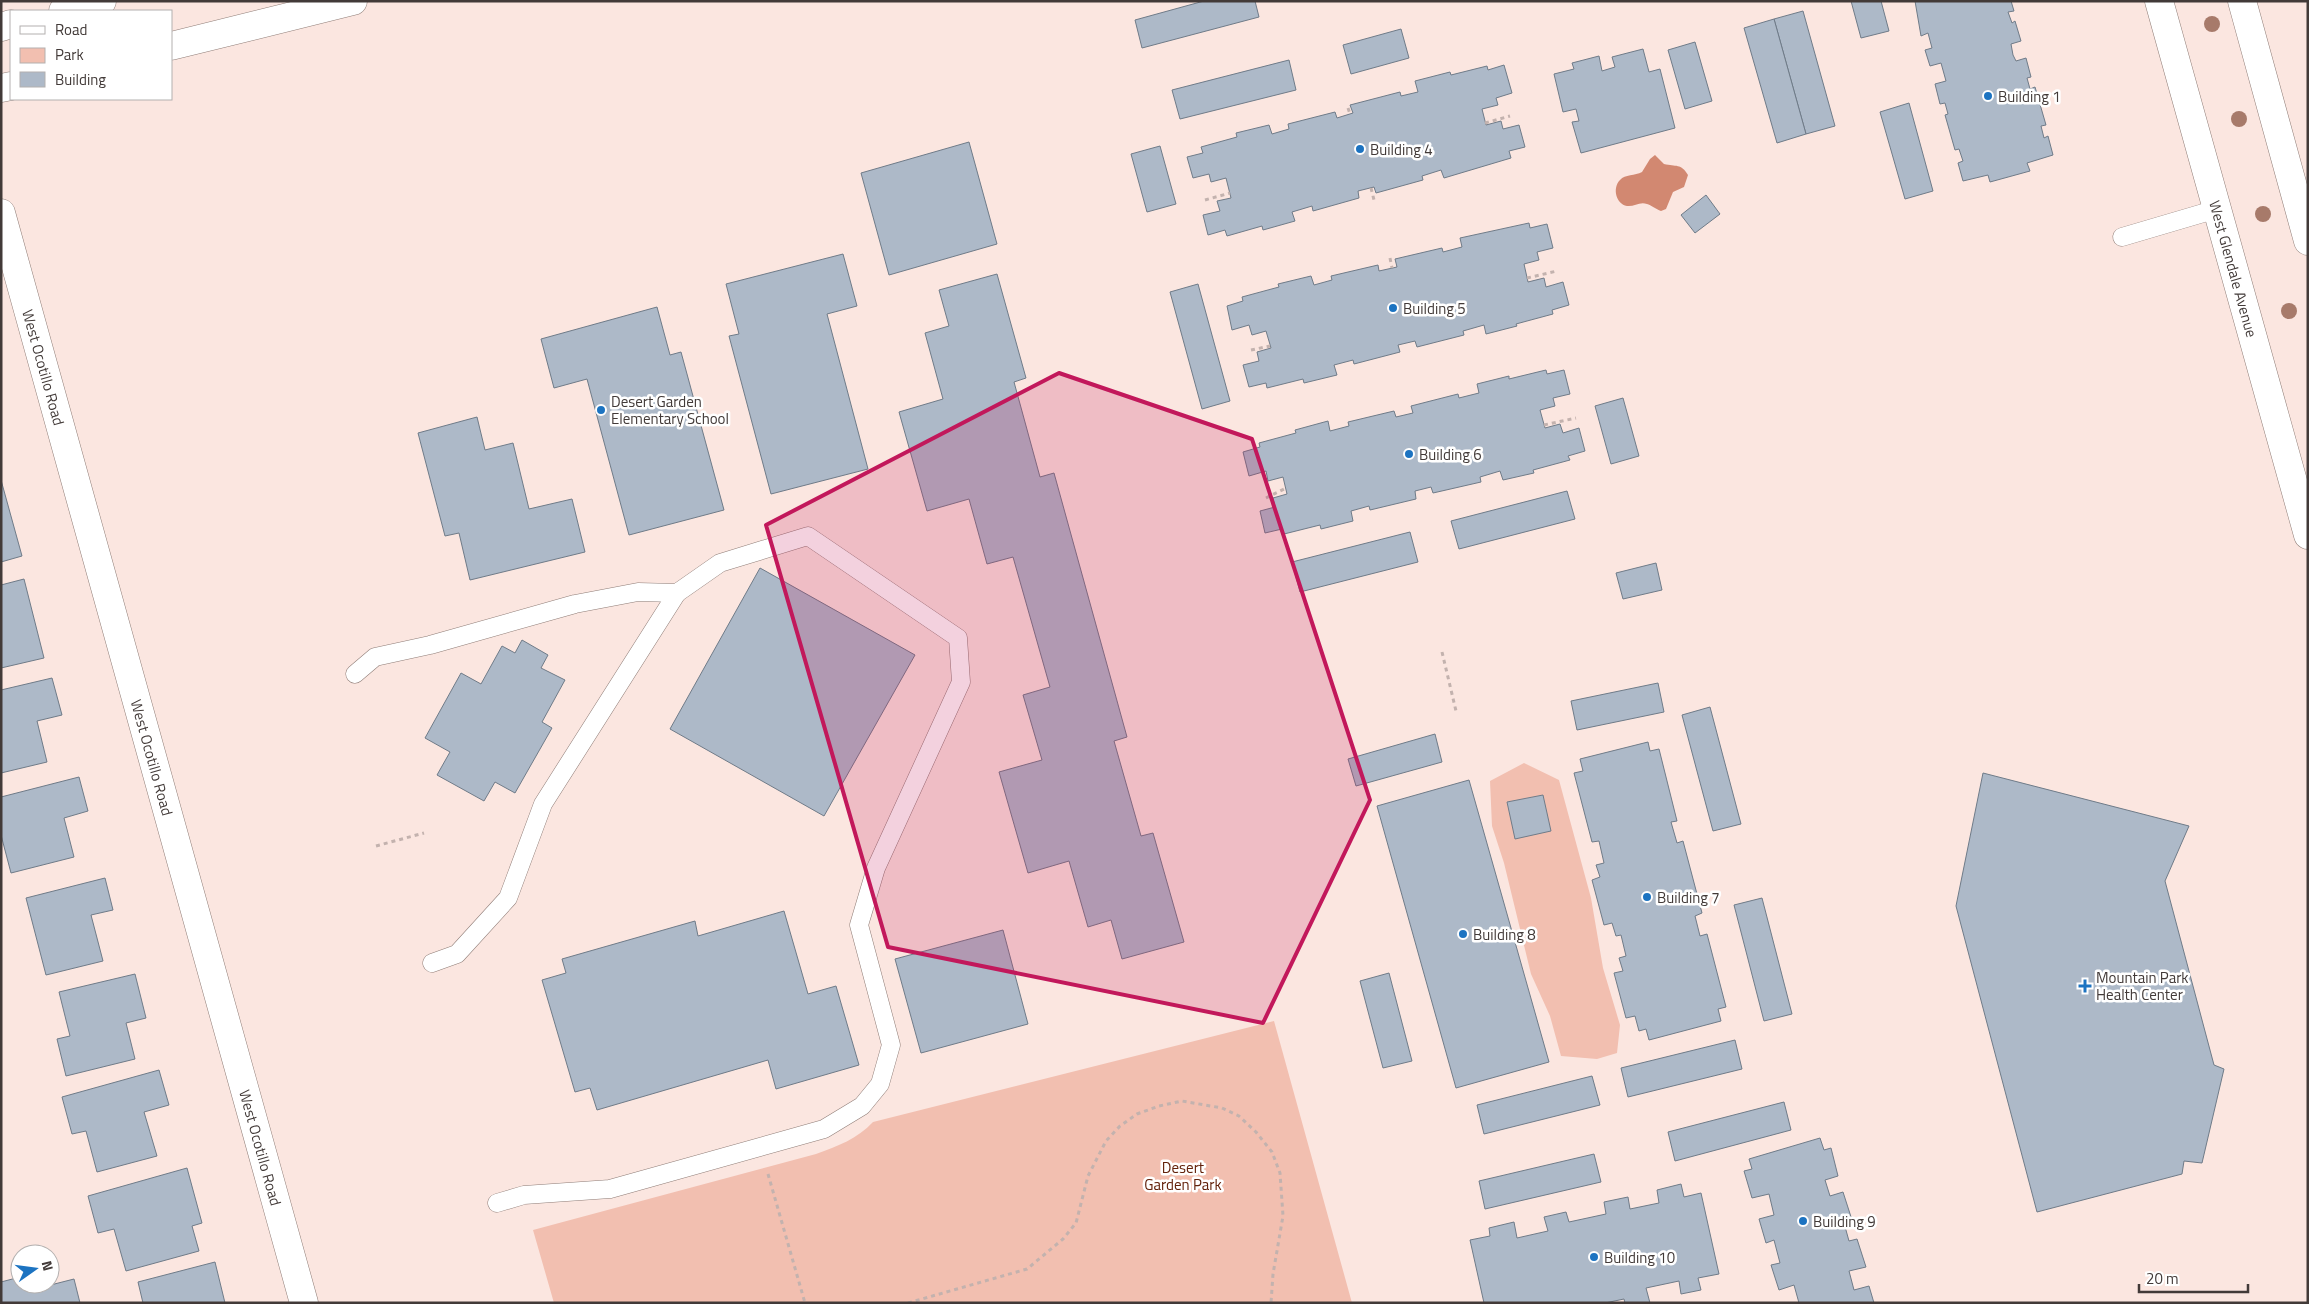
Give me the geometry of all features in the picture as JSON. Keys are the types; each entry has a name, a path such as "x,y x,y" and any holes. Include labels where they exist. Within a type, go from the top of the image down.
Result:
{"street":[{"path":"66,10 102,1"},
{"path":"172,46 353,1"},
{"name":"West Glendale Avenue","path":"2159,1 2308,534"},
{"path":"2242,1 2308,241"},
{"name":"West Ocotillo Road","path":"1,213 304,1303"}],"lane":[{"path":"2122,237 2217,209"},
{"path":"432,963 457,954 508,898 543,804 677,593 720,562 808,536 958,638 962,682 876,868 859,925 891,1045 880,1084 862,1106 824,1129 610,1189 524,1195 497,1203"},
{"path":"355,674 375,657 430,645 575,604 638,592 677,593"}],"path":[{"path":"1348,108 1350,114"},
{"path":"1485,123 1510,116"},
{"path":"1371,188 1374,200"},
{"path":"1205,200 1230,193"},
{"path":"1390,258 1392,268"},
{"path":"1527,278 1557,271"},
{"path":"1251,350 1270,346"},
{"path":"1544,425 1576,418"},
{"path":"1266,498 1286,488"},
{"path":"1442,652 1456,711"},
{"path":"376,846 424,833"},
{"path":"908,1303 1027,1269 1064,1239 1076,1224 1088,1176 1106,1141 1120,1126 1137,1114 1159,1106 1182,1101 1222,1108 1239,1116 1256,1132 1272,1152 1280,1173 1284,1216 1273,1274 1271,1303"},
{"path":"766,1168 805,1303"}],"highlighted area":[{"path":"1059,373 1252,439 1370,800 1263,1023 888,947 766,525"}],"green space":[{"path":"1524,763 1559,780 1591,898 1603,968 1620,1025 1617,1053 1597,1059 1561,1056 1550,1016 1531,974 1504,863 1492,826 1490,781"},
{"name":"Desert Garden Park","path":"1274,1021 1352,1303 554,1303 533,1230 816,1154 854,1137 873,1122"}],"shaded area":[{"path":"1655,155 1664,164 1678,166 1685,171 1688,175 1684,187 1673,192 1666,209 1661,211 1644,203 1630,206 1623,205 1616,195 1618,183 1625,177 1642,172 1650,159"}],"building":[{"path":"1204,1 1255,1 1259,17 1142,48 1135,20"},
{"path":"1851,1 1881,1 1889,31 1861,38"},
{"name":"Building 1","path":"1915,1 2011,1 2014,11 2008,12 2012,23 2015,21 2021,41 2011,44 2013,55 2016,61 2026,58 2031,77 2027,78 2030,89 2035,87 2046,125 2041,126 2044,138 2048,136 2053,155 2027,163 2030,171 1990,182 1988,175 1963,181 1958,163 1963,161 1959,149 1955,150 1945,115 1948,114 1945,103 1940,104 1935,84 1946,81 1941,63 1930,66 1925,50 1932,48 1928,33 1921,36"},
{"path":"1803,11 1835,126 1806,134 1774,19"},
{"path":"1774,19 1806,134 1777,143 1744,28"},
{"path":"1401,29 1409,58 1351,74 1343,45"},
{"path":"1695,42 1712,101 1685,109 1668,50"},
{"path":"1643,49 1649,72 1660,69 1675,128 1581,153 1572,122 1579,121 1576,109 1563,112 1554,74 1574,69 1572,63 1599,56 1602,71 1615,67 1612,57"},
{"path":"1289,60 1296,90 1180,119 1172,90"},
{"name":"Building 4","path":"1504,65 1512,93 1496,98 1498,105 1482,109 1486,125 1501,121 1503,129 1519,125 1525,147 1509,151 1511,158 1444,178 1441,170 1422,176 1423,180 1376,193 1374,187 1358,191 1359,198 1313,211 1312,206 1292,212 1295,221 1263,230 1262,226 1227,236 1225,230 1208,235 1203,215 1220,211 1217,201 1231,198 1226,178 1211,182 1209,174 1193,178 1187,157 1203,153 1201,147 1237,137 1236,133 1269,125 1272,134 1289,129 1288,124 1335,112 1337,118 1353,113 1350,105 1400,92 1401,96 1418,92 1415,81 1450,72 1451,75 1487,66 1488,70"},
{"path":"1909,103 1933,191 1905,199 1880,112"},
{"path":"969,142 997,244 889,275 861,173"},
{"path":"1160,146 1176,204 1147,212 1131,154"},
{"path":"1706,195 1720,214 1695,233 1681,215"},
{"name":"Building 5","path":"1529,223 1530,228 1547,224 1553,248 1537,252 1539,260 1524,264 1528,282 1544,278 1546,287 1563,282 1569,305 1552,310 1553,314 1486,334 1484,325 1463,331 1464,335 1417,347 1415,341 1398,345 1400,352 1354,364 1353,360 1334,365 1337,375 1304,383 1303,379 1267,388 1266,383 1249,387 1243,365 1259,361 1257,352 1271,348 1266,331 1252,335 1249,325 1232,330 1227,306 1243,301 1242,297 1279,287 1278,284 1311,276 1314,285 1332,280 1331,276 1378,265 1379,271 1397,267 1395,259 1442,248 1443,252 1462,247 1460,238"},
{"path":"843,254 857,306 827,314 868,469 771,494 729,336 739,334 726,284"},
{"path":"997,274 1026,378 1014,382 1040,477 1054,473 1127,737 1114,741 1141,836 1153,833 1184,942 1122,959 1111,920 1088,927 1069,861 1028,873 999,772 1042,760 1023,695 1050,687 1013,557 987,564 969,499 927,511 899,412 943,399 925,333 949,326 939,290"},
{"path":"1198,284 1230,401 1202,409 1170,292"},
{"path":"657,307 670,355 681,352 724,510 629,535 587,379 554,388 541,339"},
{"name":"Building 6","path":"1546,370 1547,374 1564,370 1570,394 1553,398 1555,406 1540,410 1545,428 1560,424 1563,433 1579,428 1585,451 1568,456 1570,460 1533,470 1534,473 1503,480 1500,471 1480,477 1481,482 1433,493 1431,487 1415,491 1416,499 1370,510 1369,506 1351,511 1353,521 1321,529 1320,525 1284,534 1282,529 1265,533 1260,511 1275,507 1273,498 1287,494 1283,477 1268,481 1266,471 1249,476 1243,452 1260,447 1259,443 1296,433 1295,430 1328,421 1330,431 1349,426 1348,422 1394,411 1396,417 1413,413 1411,406 1458,394 1459,398 1479,393 1477,384"},
{"path":"1623,398 1639,456 1611,464 1595,406"},
{"path":"477,417 485,450 513,443 529,509 572,499 585,552 470,580 459,533 445,536 418,433"},
{"path":"1,480 22,556 1,562"},
{"path":"1567,491 1575,519 1459,549 1451,521"},
{"path":"1410,532 1418,562 1300,592 1292,562"},
{"path":"1656,563 1662,590 1623,599 1616,573"},
{"path":"760,568 915,655 824,816 670,729"},
{"path":"24,579 44,658 1,668 1,585"},
{"path":"522,640 548,655 541,668 565,680 542,722 552,728 515,793 495,782 484,801 437,775 450,752 425,738 461,673 481,684 502,646 515,653"},
{"path":"52,678 62,715 37,721 47,762 1,773 1,690"},
{"path":"1658,683 1664,712 1577,730 1571,701"},
{"path":"1710,707 1741,824 1713,831 1682,715"},
{"path":"1435,734 1442,762 1356,786 1348,759"},
{"name":"Building 7","path":"1648,742 1650,751 1659,749 1677,821 1671,822 1677,843 1683,841 1702,913 1695,916 1700,936 1707,934 1726,1007 1718,1009 1721,1021 1649,1040 1646,1029 1639,1031 1635,1016 1626,1018 1614,973 1623,971 1619,958 1626,956 1621,935 1616,936 1612,923 1604,925 1592,880 1600,877 1596,865 1604,863 1599,841 1592,842 1574,773 1583,771 1580,759"},
{"name":"Mountain Park Health Center","path":"1983,773 2189,826 2165,881 2214,1065 2224,1069 2202,1163 2184,1161 2182,1174 2037,1212 1956,906"},
{"path":"79,777 88,811 64,818 74,857 11,873 1,835 1,797"},
{"name":"Building 8","path":"1469,780 1549,1062 1456,1088 1377,806"},
{"path":"1543,795 1551,831 1515,839 1507,802"},
{"path":"105,878 113,910 91,915 103,961 46,975 26,898"},
{"path":"1762,898 1792,1014 1764,1021 1734,905"},
{"path":"784,911 808,994 836,986 859,1065 776,1089 768,1060 597,1110 590,1088 575,1092 542,980 566,973 562,959 695,921 698,936"},
{"path":"1003,930 1028,1024 921,1053 895,959"},
{"path":"1389,973 1412,1061 1383,1068 1360,981"},
{"path":"135,974 146,1018 126,1023 135,1059 66,1076 57,1039 70,1036 59,992"},
{"path":"1735,1040 1742,1069 1628,1097 1621,1068"},
{"path":"159,1070 169,1105 144,1112 157,1156 97,1172 86,1131 72,1134 62,1097"},
{"path":"1592,1076 1600,1105 1484,1134 1477,1105"},
{"path":"1784,1102 1791,1130 1675,1161 1668,1132"},
{"name":"Building 9","path":"1820,1138 1824,1150 1831,1148 1838,1176 1825,1180 1830,1196 1843,1192 1852,1220 1844,1223 1849,1241 1857,1239 1866,1267 1849,1271 1854,1290 1869,1286 1874,1303 1799,1303 1794,1285 1779,1290 1771,1265 1780,1263 1774,1240 1766,1243 1759,1219 1774,1215 1769,1194 1752,1198 1744,1171 1752,1169 1749,1159"},
{"path":"1594,1154 1601,1182 1485,1209 1479,1181"},
{"path":"187,1168 202,1223 192,1226 199,1251 126,1271 114,1229 98,1233 88,1196"},
{"name":"Building 10","path":"1681,1184 1684,1197 1701,1193 1719,1274 1698,1278 1701,1290 1681,1294 1679,1281 1646,1288 1650,1303 1625,1303 1624,1299 1605,1303 1484,1303 1470,1240 1490,1236 1489,1228 1514,1222 1517,1238 1548,1231 1544,1217 1566,1212 1569,1222 1606,1214 1604,1202 1628,1197 1630,1209 1659,1203 1657,1190"},
{"path":"215,1262 225,1303 143,1303 138,1282"},
{"path":"74,1279 80,1303 1,1303 1,1282 10,1280 10,1294 60,1294 60,1283"}],"place":[{"name":"Building 1","path":"1988,96"},
{"name":"Building 4","path":"1360,149"},
{"name":"Building 5","path":"1393,308"},
{"name":"Desert Garden Elementary School","path":"601,410"},
{"name":"Building 6","path":"1409,454"},
{"name":"Building 7","path":"1647,897"},
{"name":"Building 8","path":"1463,934"},
{"name":"Mountain Park Health Center","path":"2085,986"},
{"name":"Building 9","path":"1803,1221"},
{"name":"Building 10","path":"1594,1257"}]}
